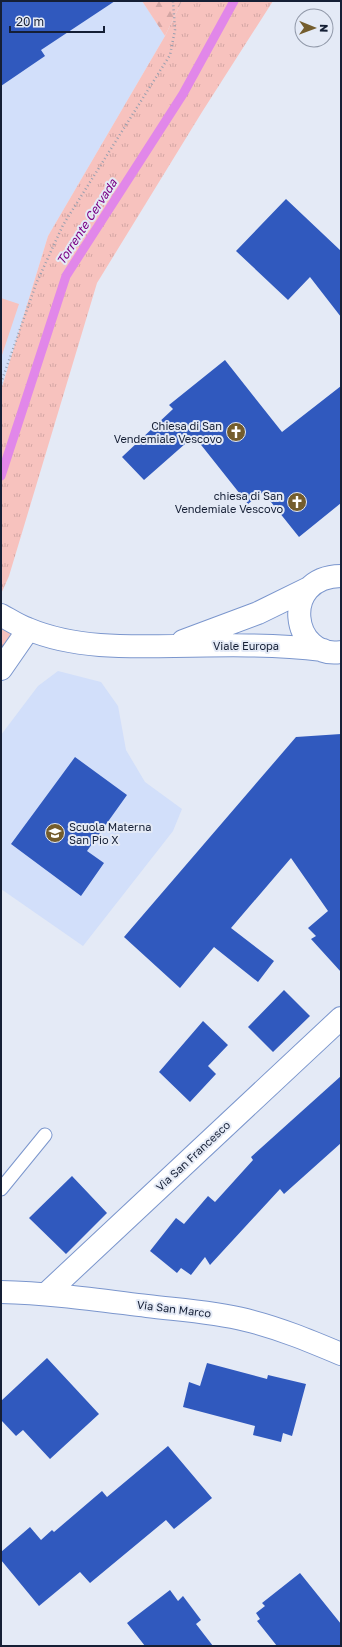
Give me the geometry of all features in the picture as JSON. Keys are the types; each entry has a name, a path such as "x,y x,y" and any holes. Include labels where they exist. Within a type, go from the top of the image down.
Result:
{"street":[{"path":"335,652 312,644 304,634 299,623 299,610 302,598 314,584 341,565"},
{"path":"314,584 330,577 341,576"},
{"name":"Viale Europa","path":"168,646 258,613 314,584"},
{"name":"Viale Europa","path":"1,615 28,630 63,640 99,645 257,645 299,647 335,652"},
{"path":"1,669 28,630"},
{"name":"Via San Francesco","path":"46,1294 341,1018"},
{"name":"Via San Marco","path":"1,1292 46,1294 208,1313 246,1320 303,1338 341,1354"}],"lane":[{"path":"1,1189 45,1135"}],"path":[{"path":"1,383 36,284 63,225 170,55 175,30 173,1"}],"shaded area":[{"path":"1,1 142,1 165,36 48,236 1,390"},
{"path":"58,671 101,682 118,706 126,750 145,782 182,809 173,831 83,946 1,889 1,735 38,686"}],"green space":[{"path":"142,1 182,1 165,36"},
{"path":"182,1 273,1 202,112 97,283 9,576 1,594 1,390 48,236 165,36"},
{"path":"1,298 19,304 1,358"},
{"path":"1,615 28,630 1,669"}],"building":[{"path":"1,1 115,1 41,50 45,56 1,86"},
{"path":"286,199 341,251 341,317 310,277 288,300 236,251"},
{"path":"225,360 282,432 341,386 341,503 299,537 263,492 248,504 194,436 144,480 122,457 173,409 169,405"},
{"path":"341,734 341,972 311,939 316,936 308,928 328,911 291,858 231,928 274,961 258,982 214,947 180,988 124,937 296,737"},
{"name":"Scuola Materna San Pio X","path":"75,757 127,795 87,851 104,863 81,896 11,844"},
{"path":"284,990 310,1016 273,1052 248,1027"},
{"path":"203,1021 228,1045 208,1066 216,1074 190,1102 159,1072"},
{"path":"341,1076 341,1143 284,1194 280,1189 210,1265 205,1257 191,1275 181,1268 177,1273 150,1251 176,1218 184,1224 208,1196 215,1202 253,1160 251,1157"},
{"path":"72,1176 107,1213 66,1254 29,1218"},
{"path":"47,1358 99,1414 50,1459 23,1430 16,1436 1,1420 1,1401"},
{"path":"207,1363 267,1379 268,1375 306,1384 292,1436 283,1433 281,1442 253,1435 255,1426 183,1407 189,1382 200,1386"},
{"path":"168,1446 212,1498 174,1529 166,1520 90,1583 80,1572 39,1606 1,1560 1,1552 30,1527 41,1540 52,1530 54,1532 102,1491 107,1497"},
{"path":"300,1573 341,1624 341,1646 277,1646 257,1621 260,1619 256,1613 265,1606 262,1603"},
{"path":"170,1590 178,1601 183,1596 201,1620 196,1624 213,1646 145,1646 127,1623"}],"waterway":[{"name":"Torrente Cervada","path":"1,476 66,276 183,94 234,1"}],"place":[{"name":"Chiesa di San Vendemiale Vescovo","path":"236,432"},
{"name":"chiesa di San Vendemiale Vescovo","path":"297,502"},
{"name":"Scuola Materna San Pio X","path":"55,833"}]}
